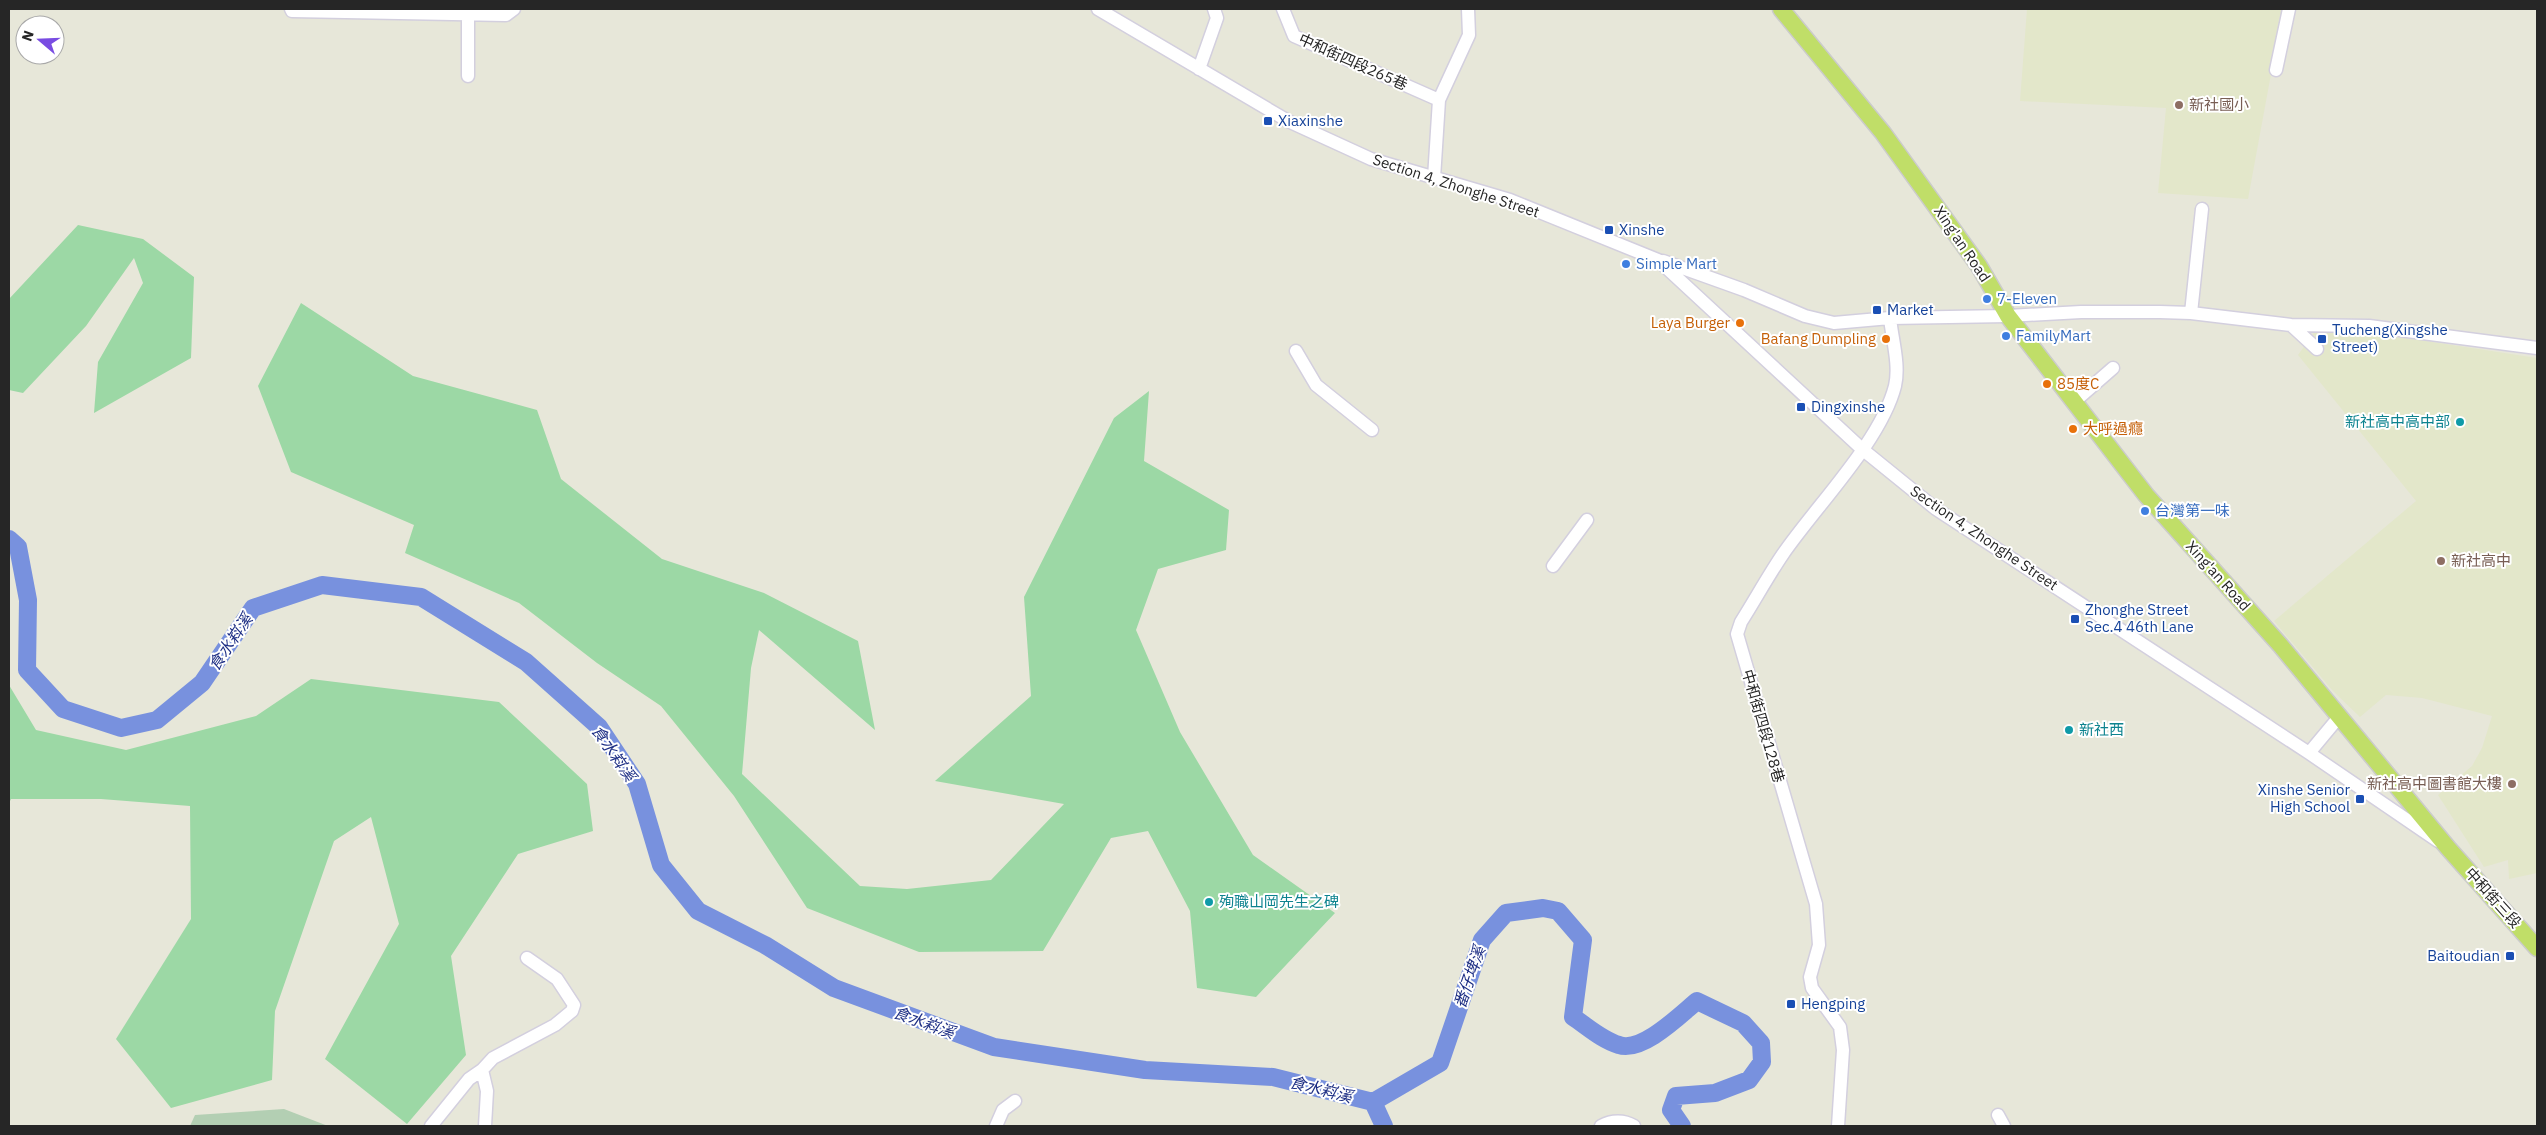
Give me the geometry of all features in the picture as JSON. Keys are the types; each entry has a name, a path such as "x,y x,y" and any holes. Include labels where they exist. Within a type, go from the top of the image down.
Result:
{"main road":[{"name":"Xing'an Road","path":"1781,9 1883,133 1979,266 2008,316 2146,495 2281,646 2448,848"},
{"name":"中和街三段","path":"2448,848 2537,948"}],"street":[{"path":"291,9 292,11 506,15 514,9"},
{"name":"Section 4, Zhonghe Street","path":"1098,9 1288,121 1371,159 1510,200 1658,260 1862,449 1936,509 2309,753 2448,848"},
{"path":"1199,69 1217,18 1214,9"},
{"name":"中和街四段265巷","path":"1283,9 1294,36 1439,100"},
{"path":"1434,178 1439,100 1469,35 1468,9"},
{"path":"2276,70 2289,9"},
{"path":"468,13 468,76"},
{"path":"2191,313 2202,209"},
{"path":"1658,260 1744,290 1805,316 1834,323 1890,318 2008,316 2081,312 2191,313 2291,325 2369,326 2537,348"},
{"name":"中和街四段128巷","path":"1838,1126 1843,1050 1840,1026 1812,988 1810,976 1819,945 1816,904 1737,634 1741,622 1783,554 1862,449 1887,408 1895,385 1896,372 1890,318"},
{"path":"2291,325 2317,349"},
{"path":"1296,351 1316,385 1372,430"},
{"path":"2074,402 2113,368"},
{"path":"1553,566 1587,520"},
{"path":"2309,753 2339,717"},
{"path":"431,1126 469,1079 482,1070 493,1058 555,1025 572,1011 574,1004 557,979 527,958"},
{"path":"482,1070 487,1091 485,1126"},
{"path":"996,1126 1003,1110 1015,1101"},
{"path":"1601,1126 1616,1122 1627,1122 1634,1126"}],"shaded area":[{"name":"新社國小","path":"2027,9 2283,9 2248,199 2158,193 2166,108 2020,101"},
{"name":"新社高中","path":"2316,330 2406,338 2537,358 2537,873 2509,879 2508,860 2484,867 2438,795 2472,766 2482,748 2492,716 2422,698 2386,695 2360,717 2332,690 2274,621 2416,501 2298,355"},
{"path":"284,1109 328,1126 190,1126 195,1115"}],"green space":[{"path":"78,225 143,239 194,277 191,358 94,413 98,362 143,283 134,258 86,326 23,393 9,390 9,299"},
{"path":"301,303 413,376 537,410 561,479 662,559 764,593 858,641 875,730 759,630 751,668 742,774 860,886 907,889 991,880 1064,804 935,781 1031,696 1024,597 1114,418 1149,391 1144,461 1229,510 1226,550 1158,569 1136,630 1180,732 1253,855 1335,913 1256,997 1197,988 1190,911 1148,831 1111,838 1043,951 919,952 807,908 734,796 661,706 597,663 519,603 405,553 414,525 291,472 258,386"},
{"path":"311,679 499,702 587,784 593,831 518,854 451,956 466,1055 407,1124 325,1059 399,924 371,817 334,841 275,1011 272,1080 171,1108 116,1039 191,919 190,806 101,799 11,799 9,803 9,685 36,730 126,750 256,716"}],"waterway":[{"name":"食水嵙溪","path":"9,539 18,547 28,600 27,670 63,709 121,728 157,720 202,683 253,608 322,585 421,597 526,662 599,727 637,784 661,865 698,911 765,945 834,988 994,1047 1145,1070 1273,1077 1373,1102 1384,1126"},
{"name":"番仔埤溪","path":"1373,1102 1440,1063 1482,940 1506,913 1543,908 1558,911 1583,940 1573,1017 1601,1037 1619,1045 1628,1046 1639,1043 1660,1031 1697,1001 1743,1023 1761,1043 1762,1062 1749,1080 1715,1093 1676,1096 1671,1110 1682,1126"}],"place":[{"name":"新社國小","path":"2179,105"},
{"name":"Xiaxinshe","path":"1268,121"},
{"name":"Xinshe","path":"1609,230"},
{"name":"Simple Mart","path":"1626,264"},
{"name":"7-Eleven","path":"1987,299"},
{"name":"Market","path":"1877,310"},
{"name":"Laya Burger","path":"1740,323"},
{"name":"FamilyMart","path":"2006,336"},
{"name":"Bafang Dumpling","path":"1886,339"},
{"name":"Tucheng(Xingshe Street)","path":"2322,339"},
{"name":"85度C","path":"2047,384"},
{"name":"Dingxinshe","path":"1801,407"},
{"name":"新社高中高中部","path":"2460,422"},
{"name":"大呼過癮","path":"2073,429"},
{"name":"台灣第一味","path":"2145,511"},
{"name":"新社高中","path":"2441,561"},
{"name":"Zhonghe Street Sec.4 46th Lane","path":"2075,619"},
{"name":"新社西","path":"2069,730"},
{"name":"新社高中圖書館大樓","path":"2512,784"},
{"name":"Xinshe Senior High School","path":"2360,799"},
{"name":"殉職山岡先生之碑","path":"1209,902"},
{"name":"Baitoudian","path":"2510,956"},
{"name":"Hengping","path":"1791,1004"}]}
